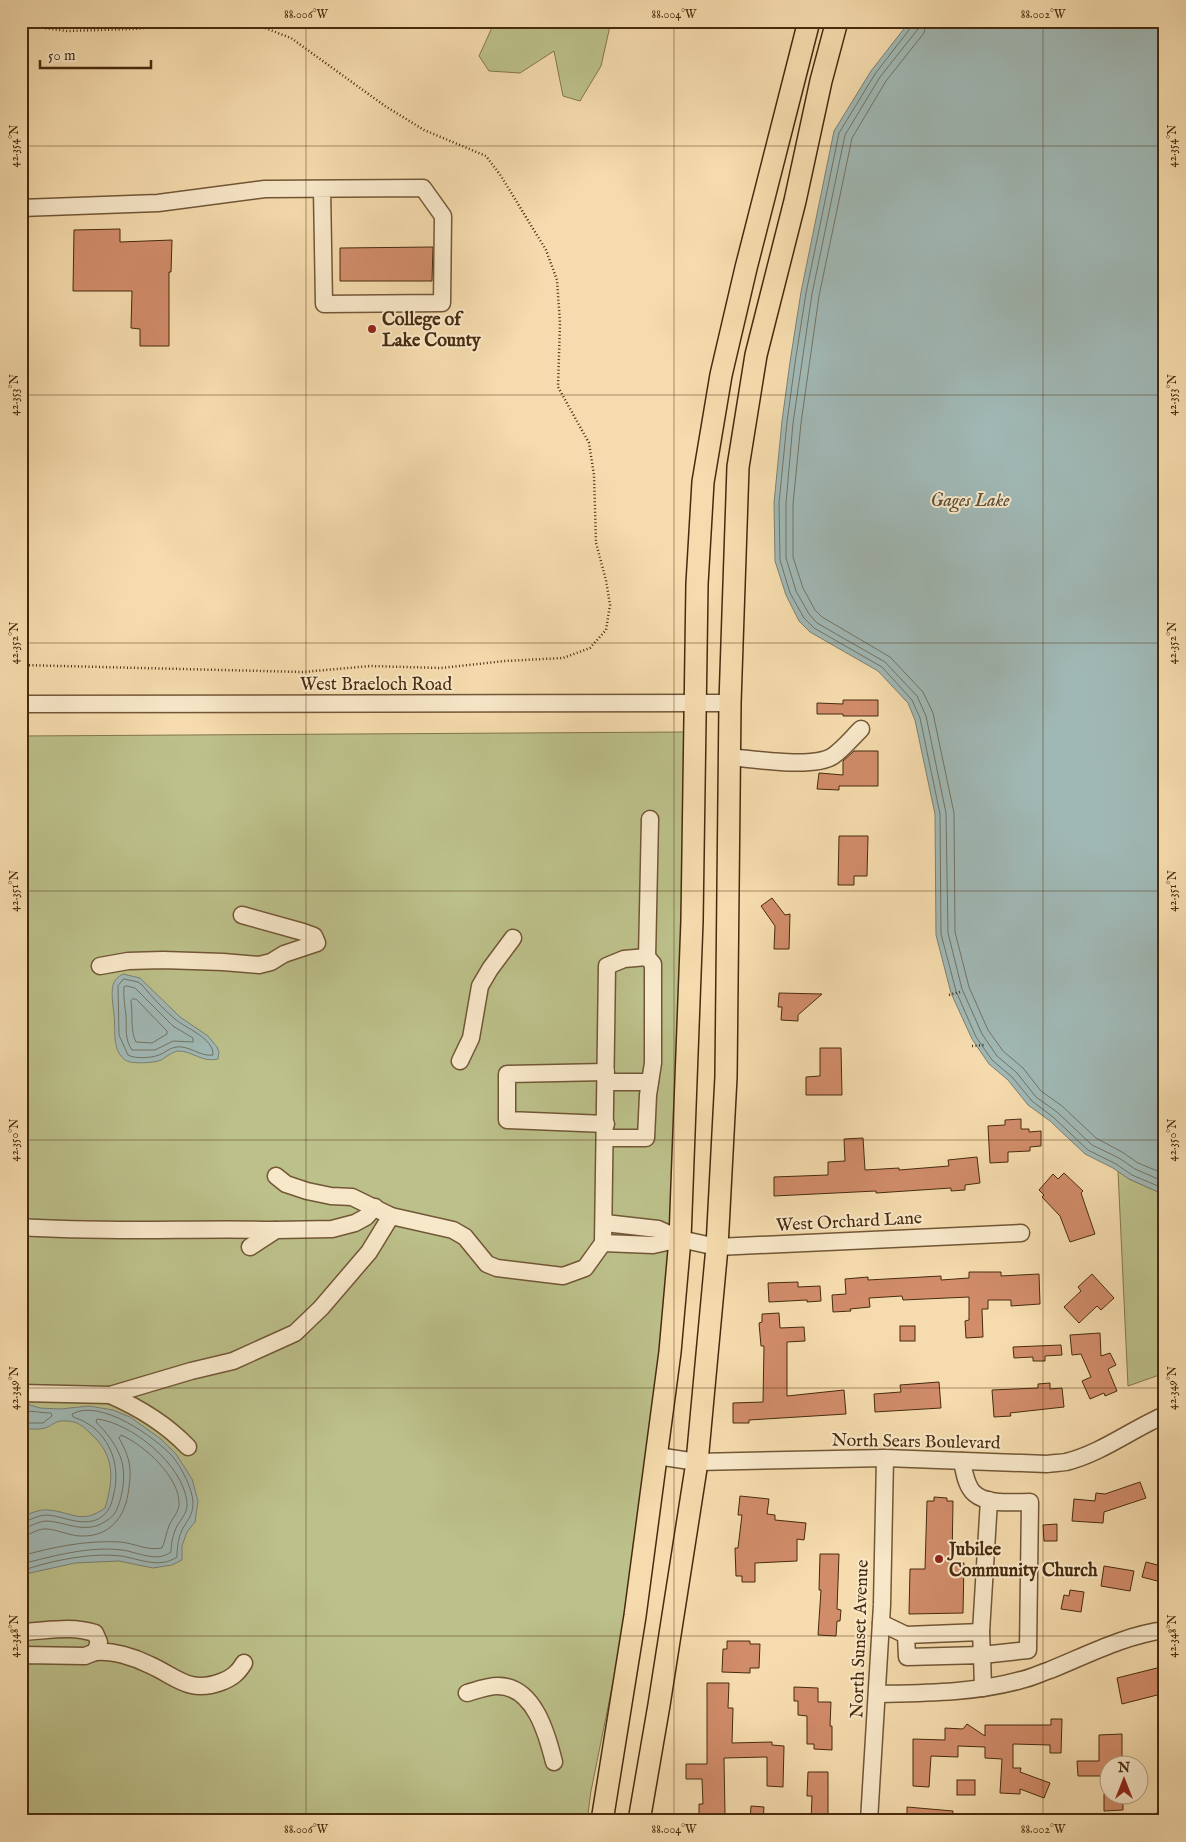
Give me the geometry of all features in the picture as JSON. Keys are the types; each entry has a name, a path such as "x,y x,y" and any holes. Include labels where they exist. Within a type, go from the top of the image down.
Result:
{"main road":[{"path":"602,1821 635,1616 657,1456 670,1352 680,1239 692,940 697,584 704,482 721,375 746,268 809,21"},
{"path":"639,1821 660,1705 697,1462 717,1247 726,1077 730,703 738,467 756,355 795,201 821,80 837,21"}],"street":[{"path":"21,208 158,203 265,189 423,188 443,216 442,302 324,304 322,189"},
{"name":"West Braeloch Road","path":"21,704 730,703"},
{"path":"729,757 801,762 818,761 833,756 861,729"},
{"path":"650,819 646,957 653,964 653,1063 648,1095 646,1138 606,1131 507,1120 508,1074 606,1077 650,1082"},
{"path":"100,966 128,961 163,960 259,965 317,943 314,936 242,915"},
{"path":"460,1061 471,1038 480,986 513,938"},
{"path":"276,1176 286,1184 306,1191 352,1198 391,1216 453,1230 465,1237 487,1264 497,1268 563,1276 585,1268 603,1243 607,966 624,959 646,957"},
{"path":"21,1227 132,1230 332,1228 355,1223 366,1217 375,1207"},
{"path":"21,1393 110,1395 191,1371 233,1361 295,1333 322,1308 369,1252 391,1216"},
{"path":"604,1223 658,1229 680,1239"},
{"path":"250,1247 276,1230"},
{"name":"West Orchard Lane","path":"680,1239 717,1247 1021,1233"},
{"path":"603,1243 653,1245 680,1239"},
{"path":"110,1395 156,1418 188,1447"},
{"name":"North Sears Boulevard","path":"657,1456 697,1462 885,1458 1047,1464 1066,1462 1092,1452 1165,1415"},
{"name":"North Sunset Avenue","path":"869,1821 878,1694 885,1458"},
{"path":"906,1635 907,1657 982,1655 1028,1650 1030,1502 989,1500 975,1494 966,1481 962,1461"},
{"path":"983,1688 981,1632 989,1500"},
{"path":"881,1623 906,1635 981,1632"},
{"path":"21,1632 56,1628 86,1630 95,1633 100,1642 94,1652"},
{"path":"878,1694 942,1692 983,1688 1022,1680 1122,1640 1149,1632 1165,1630"},
{"path":"21,1656 85,1656 94,1652 108,1651 150,1664 164,1674 197,1687 214,1685 229,1680 239,1671 244,1663"},
{"path":"467,1693 497,1686 509,1687 522,1694 533,1706 549,1741 554,1762"},
{"path":"1164,1821 1165,1817"}],"path":[{"path":"21,25 67,31 133,29 190,24 265,28 291,38 385,106 424,130 486,156 501,176 546,250 557,280 560,323 558,387 589,443 594,475 596,543 606,580 610,605 606,630 590,648 563,658 505,661 441,668 370,666 303,672 21,665"},
{"path":"949,995 960,992"},
{"path":"972,1046 984,1045"}],"green space":[{"path":"495,21 609,21 610,26 601,66 580,101 563,96 554,51 520,73 489,71 479,56"},
{"path":"686,732 678,1256 654,1480 591,1791 587,1821 21,1821 21,736"},
{"path":"1118,1171 1129,1179 1165,1195 1165,1373 1128,1386"}],"water":[{"name":"Gages Lake","path":"910,21 1165,21 1165,1195 1129,1179 1113,1168 1085,1154 1050,1121 1028,1105 1008,1080 989,1064 972,1039 951,993 936,935 935,814 915,720 908,703 878,671 810,632 799,621 786,595 775,561 774,503 790,362 801,292 834,131 871,71"},
{"path":"123,974 140,978 180,1017 208,1036 217,1047 219,1052 218,1059 202,1058 178,1051 171,1053 161,1060 149,1062 130,1062 122,1057 118,1052 115,1040 112,992 115,981"},
{"path":"27,1404 40,1408 60,1409 89,1406 113,1410 130,1417 161,1439 176,1454 192,1479 198,1501 195,1522 187,1532 182,1546 182,1560 172,1565 153,1568 119,1561 75,1563 21,1575 21,1517 44,1510 83,1517 97,1513 105,1508 111,1477 108,1458 104,1450 98,1441 80,1424 62,1421 42,1429 21,1428 21,1408"}],"building":[{"path":"120,229 120,242 172,240 171,272 169,272 169,346 140,346 140,329 131,328 132,291 73,291 74,230"},
{"path":"433,247 432,281 340,281 340,248"},
{"path":"843,700 878,700 878,716 817,714 817,703 843,704"},
{"path":"854,751 878,751 878,786 839,786 839,790 817,789 819,773 843,775 843,761"},
{"path":"839,836 868,836 867,876 854,876 854,885 838,885"},
{"path":"772,898 785,915 790,914 789,949 774,949 775,926 761,906"},
{"path":"779,993 822,994 798,1015 798,1021 781,1020 782,1007 778,1007"},
{"path":"820,1048 841,1048 842,1095 806,1095 806,1077 820,1076"},
{"path":"1021,1119 1021,1129 1029,1129 1029,1132 1041,1131 1041,1146 1030,1147 1030,1151 1008,1152 1008,1162 990,1163 988,1126 1005,1125 1005,1120"},
{"path":"863,1138 865,1170 899,1168 899,1170 949,1166 948,1160 977,1157 980,1183 965,1185 965,1190 951,1191 951,1188 876,1193 876,1191 774,1196 774,1177 828,1175 828,1162 845,1161 844,1139"},
{"path":"1064,1173 1083,1191 1081,1193 1095,1234 1070,1242 1060,1216 1042,1197 1044,1195 1039,1190 1053,1174 1058,1179"},
{"path":"969,1272 1001,1272 1001,1276 1039,1274 1040,1304 1011,1306 1011,1300 988,1300 988,1309 982,1309 983,1337 966,1338 965,1321 969,1320 969,1297 903,1300 902,1296 869,1298 870,1307 833,1312 832,1295 846,1294 845,1279 868,1277 868,1280 941,1276 941,1280 969,1278"},
{"path":"1092,1274 1114,1298 1101,1310 1097,1306 1079,1323 1064,1307 1081,1291 1078,1287"},
{"path":"798,1282 798,1287 820,1286 821,1301 769,1302 768,1283"},
{"path":"779,1313 780,1328 804,1327 805,1341 787,1342 787,1396 844,1390 846,1414 749,1420 749,1423 733,1423 733,1403 763,1402 764,1346 761,1346 759,1323 762,1322 762,1314"},
{"path":"900,1326 915,1326 915,1341 900,1341"},
{"path":"1100,1333 1101,1356 1110,1353 1116,1365 1108,1369 1117,1391 1105,1396 1104,1393 1090,1399 1082,1381 1091,1377 1081,1354 1072,1355 1070,1335"},
{"path":"1061,1345 1062,1355 1045,1356 1045,1361 1033,1361 1033,1357 1014,1358 1013,1347"},
{"path":"939,1382 941,1408 875,1412 874,1394 901,1392 900,1385"},
{"path":"1050,1383 1050,1389 1062,1388 1064,1407 1010,1413 1011,1416 994,1417 992,1390 1038,1388 1038,1384"},
{"path":"1140,1482 1146,1498 1104,1512 1103,1523 1072,1521 1074,1499 1095,1501 1096,1493 1105,1494"},
{"path":"740,1496 769,1499 767,1514 775,1515 775,1520 806,1523 804,1540 797,1539 797,1561 755,1563 755,1582 742,1582 742,1576 736,1576 735,1548 738,1548 742,1515 738,1515"},
{"name":"Jubilee Community Church","path":"934,1497 947,1498 947,1501 953,1501 952,1563 964,1563 963,1613 909,1614 910,1569 925,1569 927,1501 934,1501"},
{"path":"1057,1524 1057,1541 1044,1541 1043,1525"},
{"path":"820,1554 839,1554 837,1609 841,1610 840,1621 837,1621 836,1636 818,1635 821,1590 819,1590"},
{"path":"1146,1562 1165,1567 1165,1583 1142,1577"},
{"path":"1104,1566 1134,1571 1130,1591 1101,1586"},
{"path":"1070,1590 1084,1592 1081,1612 1061,1609 1064,1595 1069,1596"},
{"path":"727,1641 750,1641 750,1644 760,1644 759,1668 750,1668 750,1673 722,1672 723,1649 727,1649"},
{"path":"1161,1667 1165,1682 1165,1693 1122,1704 1117,1678"},
{"path":"707,1683 729,1683 728,1708 733,1708 732,1743 772,1742 772,1745 784,1746 783,1787 767,1786 767,1757 724,1758 725,1814 723,1814 723,1819 699,1818 699,1804 703,1804 702,1779 686,1779 686,1764 707,1764"},
{"path":"794,1687 818,1688 818,1702 831,1702 832,1750 814,1749 814,1744 807,1744 807,1716 798,1715 798,1701 794,1701"},
{"path":"1051,1719 1062,1719 1061,1753 1050,1753 1050,1745 1013,1744 1013,1768 1021,1768 1020,1772 1050,1783 1044,1798 1020,1789 1020,1794 1000,1793 1002,1759 985,1758 985,1747 958,1746 958,1757 931,1756 929,1787 913,1786 913,1739 945,1740 945,1728 963,1729 967,1724 985,1736 985,1725 1051,1725"},
{"path":"1122,1734 1122,1754 1099,1754 1099,1735"},
{"path":"1077,1761 1098,1761 1098,1776 1078,1776"},
{"path":"808,1772 828,1772 828,1821 811,1821 812,1796 807,1796"},
{"path":"957,1780 975,1780 975,1795 957,1795"},
{"path":"1104,1804 1123,1804 1123,1810 1104,1811"},
{"path":"751,1806 764,1807 763,1821 750,1821"},
{"path":"907,1807 953,1811 952,1821 907,1821"}],"place":[{"name":"College of Lake County","path":"372,329"},
{"name":"Jubilee Community Church","path":"939,1559"}]}
